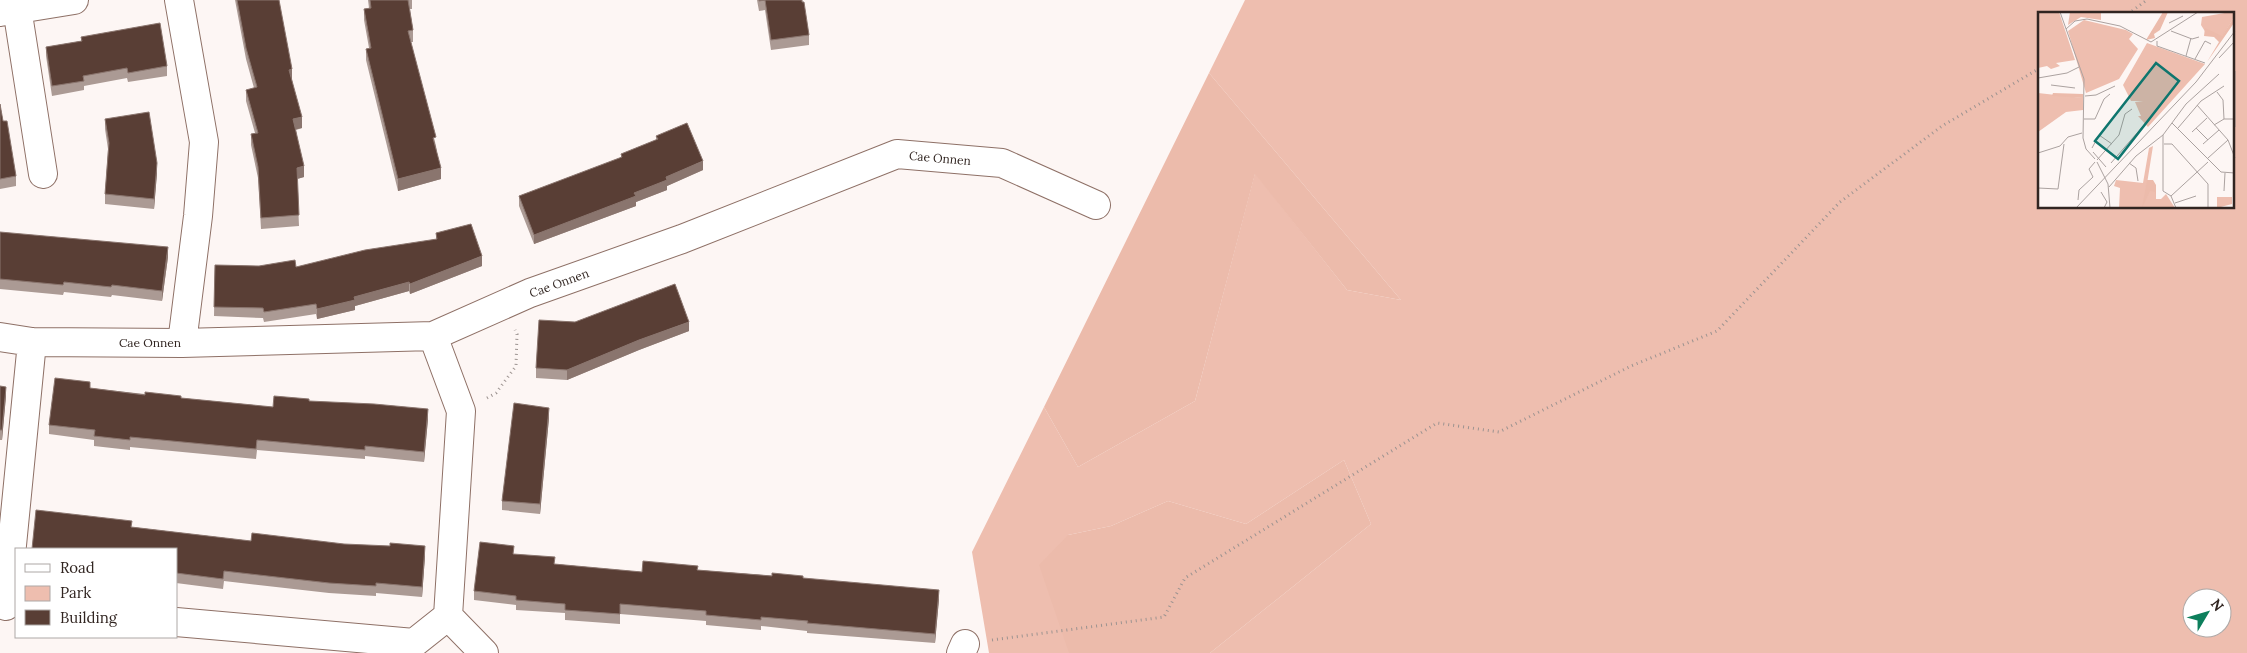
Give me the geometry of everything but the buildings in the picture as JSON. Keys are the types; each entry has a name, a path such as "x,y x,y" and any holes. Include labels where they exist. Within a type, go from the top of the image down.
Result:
{"street":[{"path":"43,174 8,10 74,0"},
{"path":"179,0 204,142 198,216 182,343"},
{"name":"Cae Onnen","path":"0,337 32,342 182,343 433,336 530,293 682,239 898,154 1002,163 1096,205"},
{"path":"433,336 461,410 448,616 484,653"},
{"path":"7,606 32,342"},
{"path":"178,622 414,643 448,616"}],"path":[{"path":"2131,12 2147,0"},
{"path":"971,646 1164,617 1185,578 1437,423 1499,432 1631,366 1717,331 1840,202 1942,126 2038,69"},
{"path":"461,410 496,394 516,366 517,334 502,305"}],"green space":[{"path":"1245,0 2247,0 2247,653 1210,653 1371,524 1344,460 1246,524 1168,501 1111,526 1068,535 1069,653 989,653 972,552 1044,407 1078,467 1195,401 1255,173 1347,290 1401,300 1209,73"}],"shaded area":[{"path":"1209,73 1401,300 1347,290 1255,174 1195,401 1078,467 1044,407"},
{"path":"1344,460 1371,524 1210,653 1069,653 1039,565 1068,535 1111,526 1168,501 1246,524"}]}
